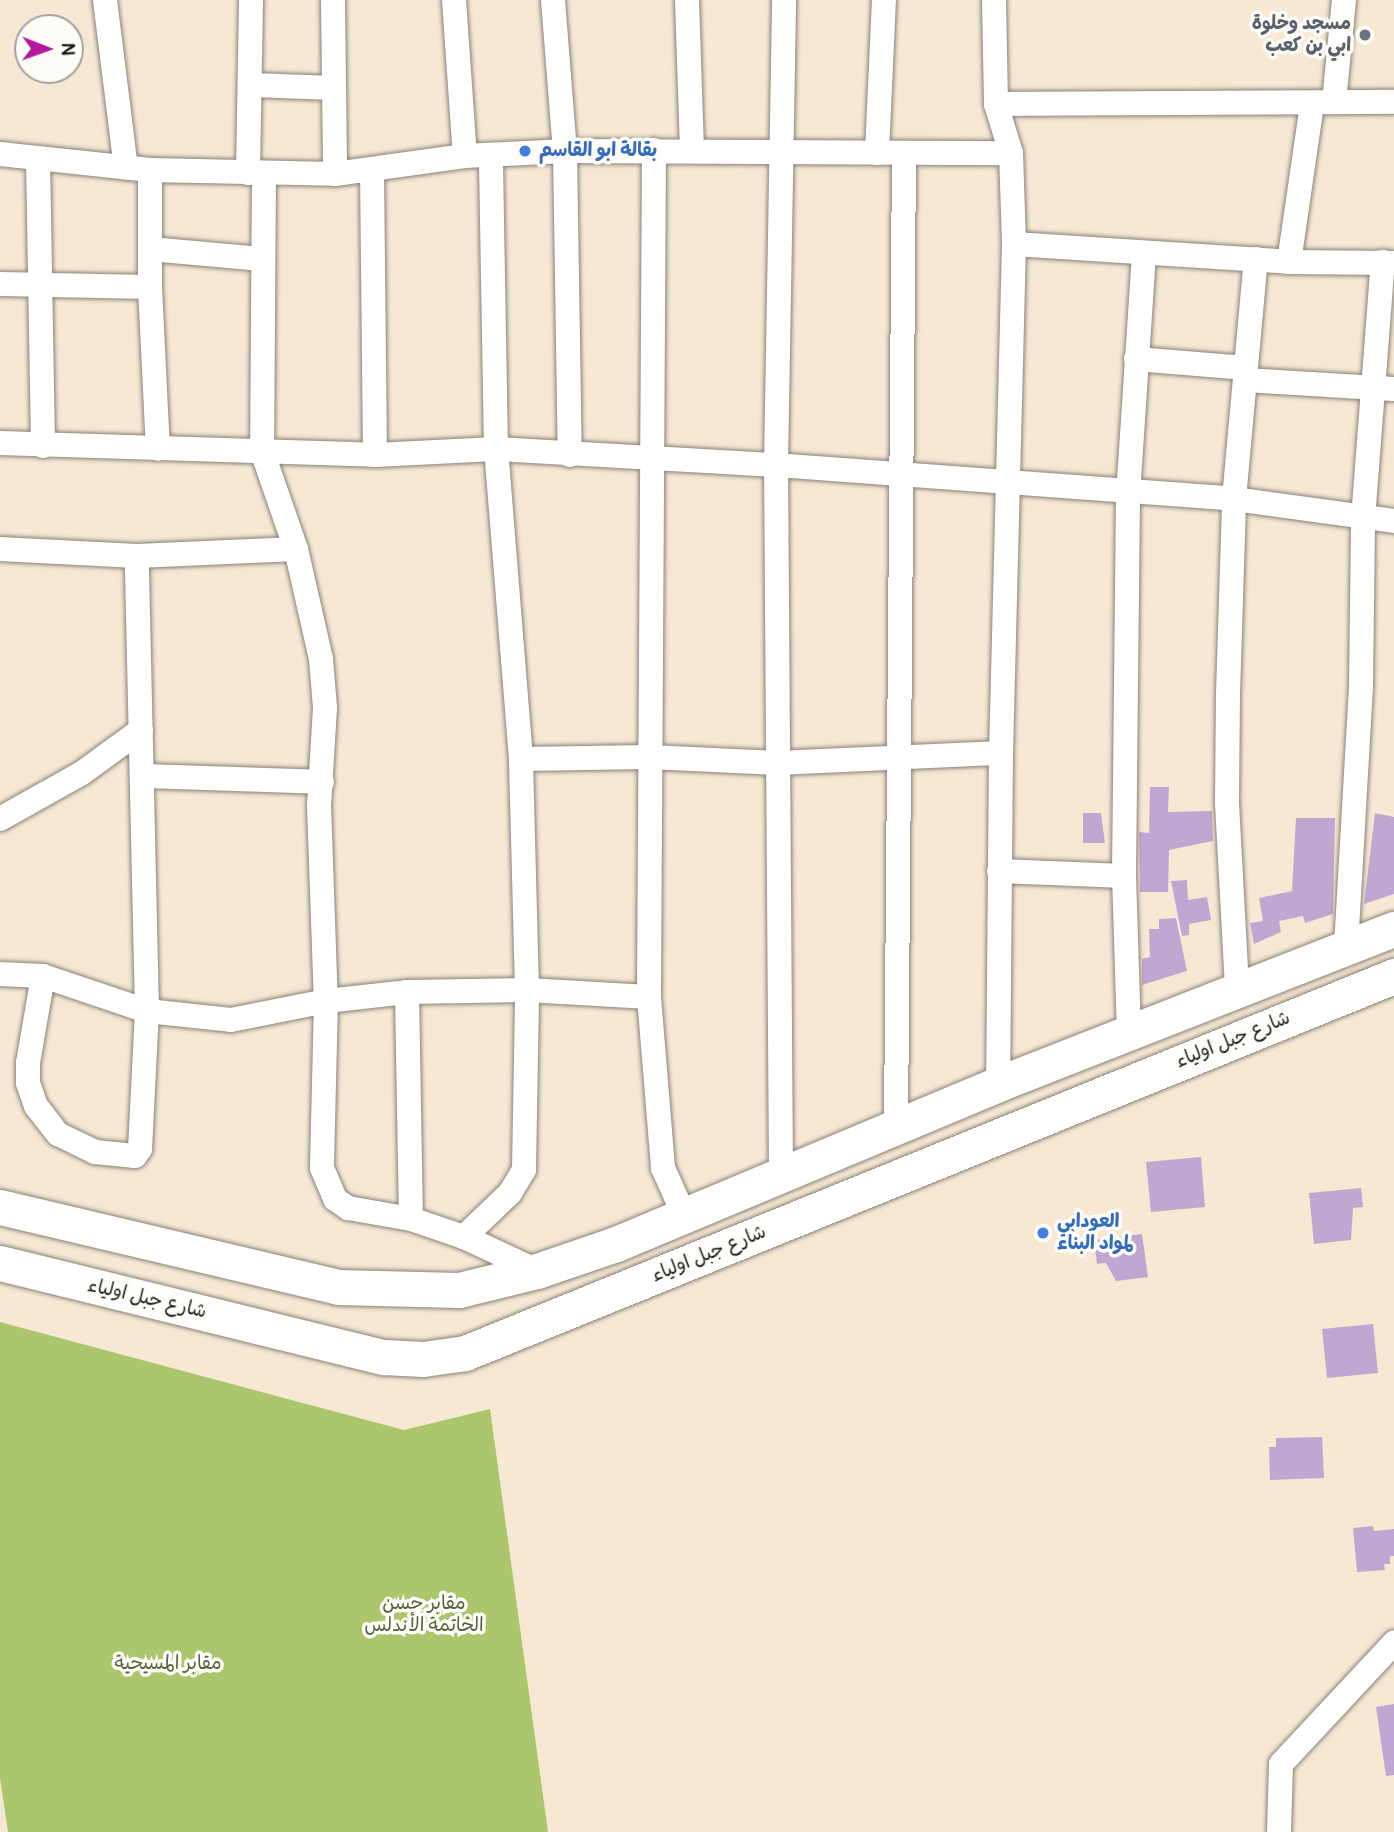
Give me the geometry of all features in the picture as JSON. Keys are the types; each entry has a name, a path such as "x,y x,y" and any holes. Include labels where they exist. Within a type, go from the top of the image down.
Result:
{"highway":[{"path":"0,1207 338,1287 459,1290 537,1271 684,1216 998,1084 1129,1034 1237,988 1394,929"},
{"name":"شارع جبل اولياء","path":"0,1263 384,1357 423,1359 465,1353 1394,976"}],"street":[{"path":"105,0 138,169 150,250 158,449"},
{"path":"251,0 252,85 262,259 262,451 296,549 321,659 326,1001 322,1168 325,1182 334,1199 348,1208 411,1219 464,1237 537,1271"},
{"path":"333,0 335,174"},
{"path":"454,0 465,156"},
{"path":"553,0 565,151 570,455"},
{"path":"687,0 692,150"},
{"path":"781,1175 776,465 784,0"},
{"path":"877,153 884,0"},
{"path":"994,0 996,104 1011,153 1014,244 1001,753 998,1084"},
{"path":"1289,262 1344,0"},
{"path":"252,85 334,88"},
{"path":"996,104 1394,102"},
{"path":"654,150 649,997 663,1168 684,1216"},
{"path":"0,151 138,169 335,174 465,156 565,151 1011,153"},
{"path":"896,1129 901,760 898,477 904,153"},
{"path":"464,1237 510,1193 524,1170 527,990 521,759 496,450 491,155"},
{"path":"38,158 38,285 43,446"},
{"path":"372,169 375,456"},
{"path":"1014,244 1289,262 1389,262 1383,388 1363,519 1361,687 1346,947"},
{"path":"150,250 262,259"},
{"path":"1129,1034 1124,876 1128,495 1144,254"},
{"path":"1237,988 1227,803 1234,499 1256,259"},
{"path":"0,284 150,287"},
{"path":"1136,359 1383,388"},
{"path":"0,443 375,456 496,450 654,461 776,465 1128,495 1234,499 1363,519 1394,521"},
{"path":"0,550 137,556 296,549"},
{"path":"43,976 28,1083 36,1106 58,1134 95,1152 125,1158 135,1156 140,1149 147,1011 137,556"},
{"path":"0,819 82,772 141,730"},
{"path":"521,759 649,757 778,762 901,760 1001,753"},
{"path":"142,776 322,782"},
{"path":"999,871 1124,876"},
{"path":"0,974 43,976 147,1011 232,1020 326,1001 407,992 527,990 649,997"},
{"path":"407,992 411,1219"},
{"path":"1279,1832 1280,1764 1394,1643"}],"green space":[{"path":"0,1322 404,1430 490,1409 548,1832 8,1832 0,1778"}],"building":[{"path":"1150,787 1169,787 1168,812 1212,811 1213,841 1169,850 1168,892 1140,892 1139,832 1149,833"},
{"path":"1083,813 1101,813 1105,843 1083,843"},
{"path":"1375,813 1394,817 1394,894 1364,904"},
{"path":"1296,818 1335,818 1333,914 1305,923 1303,916 1279,921 1281,932 1254,944 1250,923 1263,921 1259,898 1292,891"},
{"path":"1187,880 1188,900 1207,897 1211,920 1189,924 1189,935 1182,936 1171,881"},
{"path":"1176,918 1187,971 1142,985 1142,959 1150,957 1149,929 1159,929 1159,919"},
{"path":"1201,1157 1205,1207 1151,1212 1146,1162"},
{"path":"1361,1188 1363,1207 1353,1208 1351,1240 1314,1244 1309,1193"},
{"path":"1142,1234 1148,1277 1116,1281 1106,1263 1097,1264 1094,1240"},
{"path":"1373,1324 1378,1373 1327,1378 1322,1329"},
{"path":"1322,1437 1324,1478 1270,1480 1269,1447 1276,1447 1276,1438"},
{"path":"1373,1526 1374,1531 1394,1529 1394,1556 1390,1556 1390,1564 1384,1564 1385,1570 1357,1572 1353,1528"},
{"path":"1394,1704 1394,1775 1386,1776 1376,1707"}],"place":[{"name":"مسجد وخلوة ابي بن كعب","path":"1365,35"},
{"name":"بقالة ابو القاسم","path":"525,151"},
{"name":"العودابي لمواد البناء","path":"1043,1233"}],"park label":[{"name":"مقابر حسن الخاتمة الأندلس","path":"424,1615"},
{"name":"مقابر المسيحية","path":"168,1664"}]}
